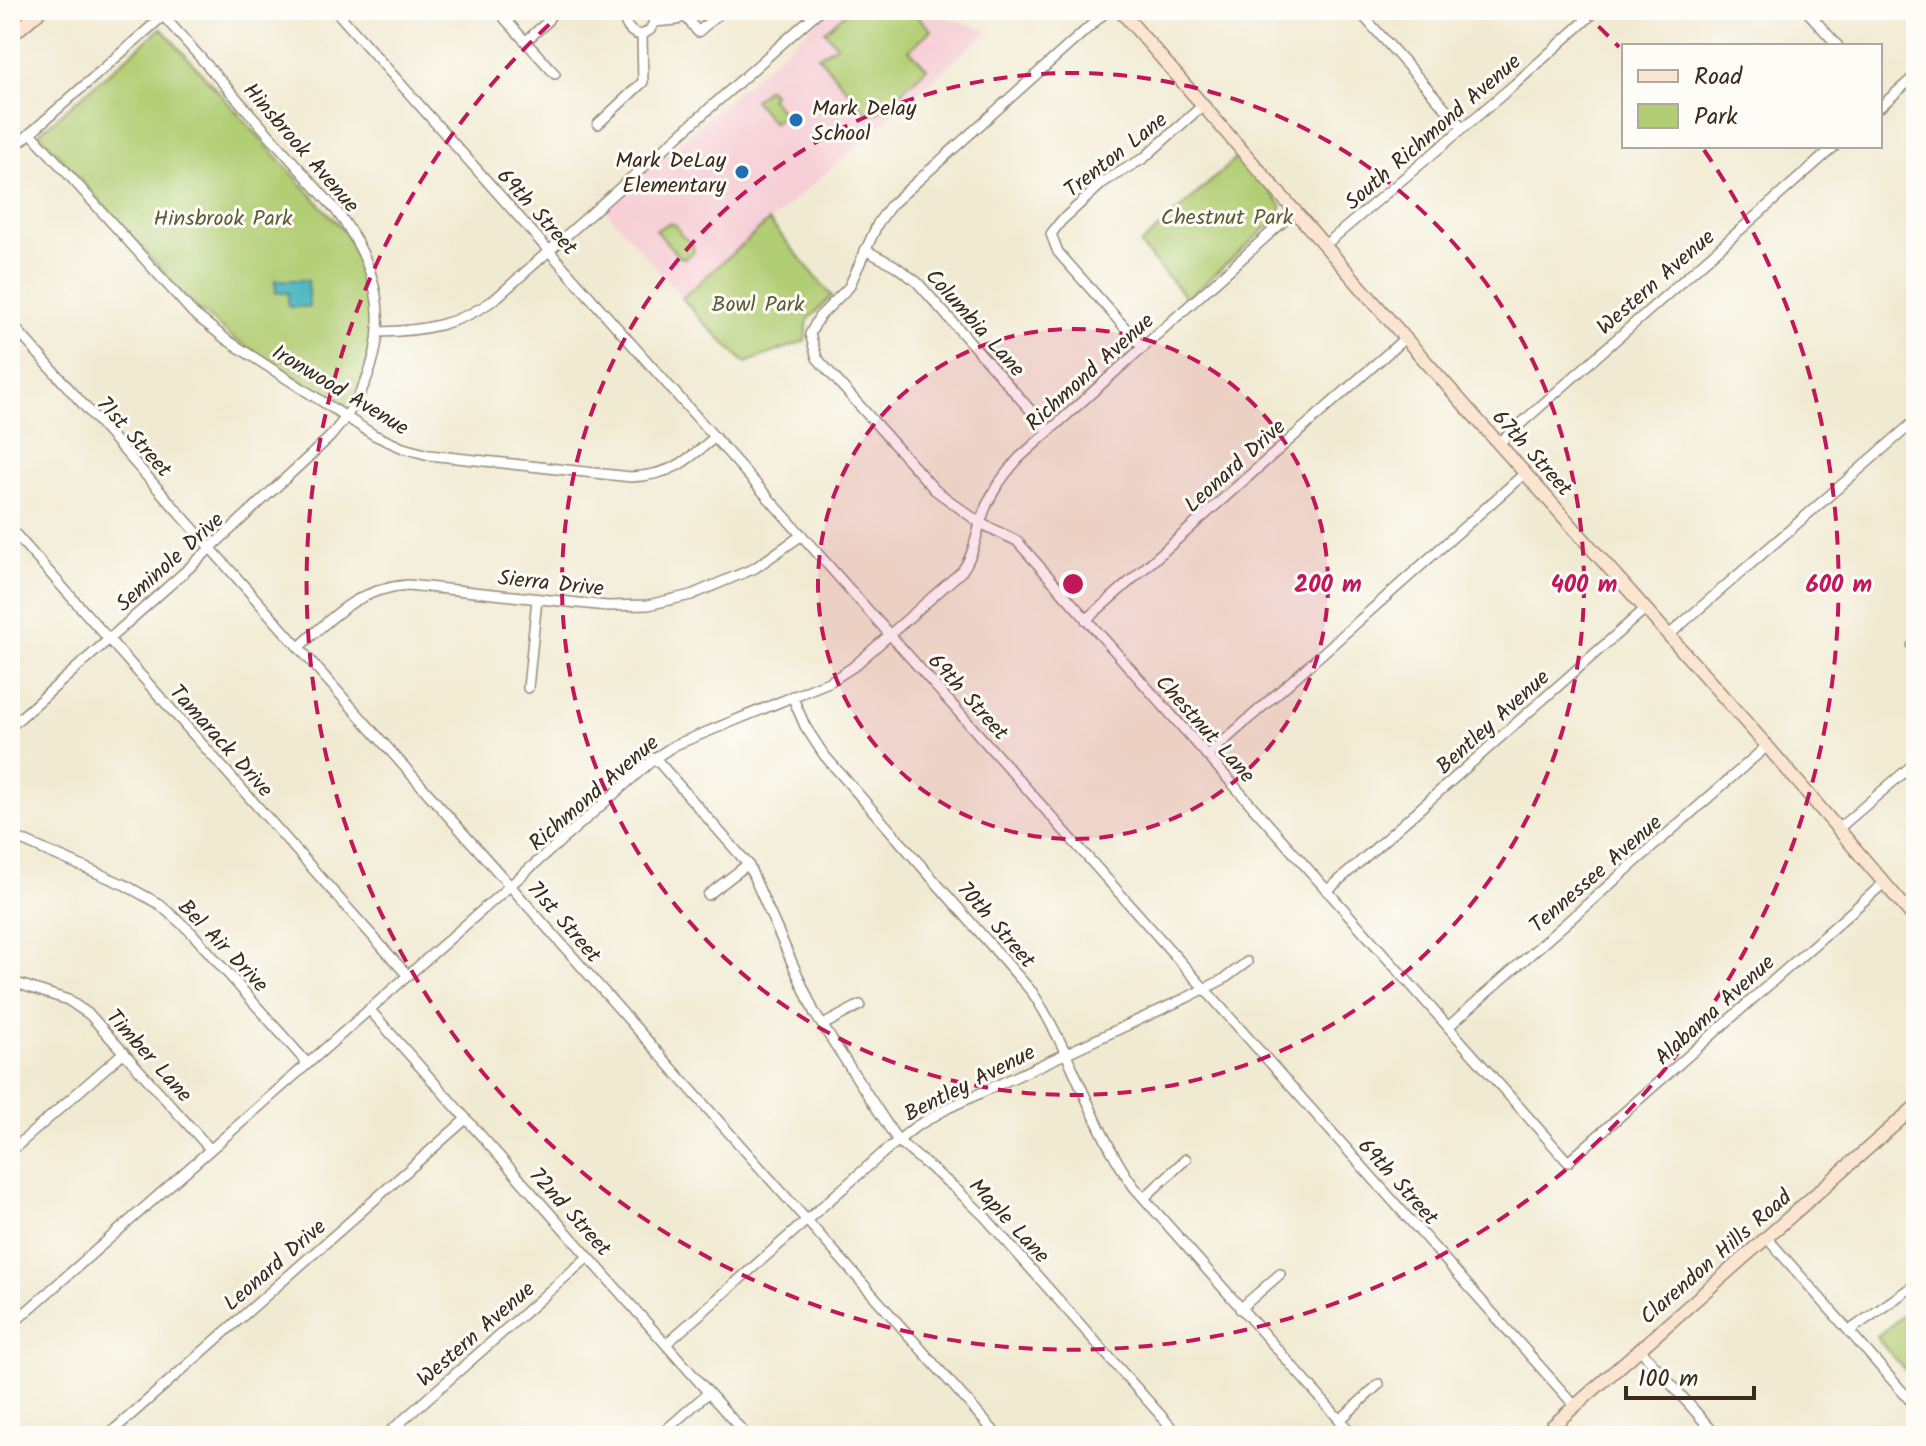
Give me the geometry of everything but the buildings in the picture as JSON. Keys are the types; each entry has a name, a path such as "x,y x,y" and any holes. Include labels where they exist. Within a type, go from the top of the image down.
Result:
{"street":[{"path":"11,34 41,10"},
{"name":"69th Street","path":"335,10 1575,1406"},
{"path":"526,41 546,23 554,10"},
{"path":"623,10 623,19 629,29 642,35"},
{"path":"642,35 650,30 654,22 650,10"},
{"path":"654,22 677,20 688,13 698,32 723,10"},
{"path":"379,332 421,330 465,318 495,299 820,10"},
{"path":"865,250 878,223 900,196 1108,10"},
{"name":"67th Street","path":"1120,10 1405,338 1767,746 1916,920"},
{"path":"1358,10 1463,128"},
{"name":"South Richmond Avenue","path":"1325,245 1597,10"},
{"path":"1806,10 1836,44"},
{"path":"10,151 161,13"},
{"name":"Hinsbrook Avenue","path":"161,13 348,227 370,273 376,296 379,332 368,378 347,417"},
{"path":"505,19 555,74"},
{"path":"598,124 643,82 642,35"},
{"path":"1882,100 1916,75"},
{"name":"Trenton Lane","path":"1143,348 1058,252 1051,234 1105,181 1144,158 1203,105"},
{"name":"Ironwood Avenue","path":"31,133 193,313 227,340 388,442 429,455 631,477 674,469 715,437"},
{"name":"Western Avenue","path":"1499,443 1833,148"},
{"name":"Richmond Avenue","path":"10,1326 655,758 675,745 838,677 891,635 962,571 973,552 988,501 1006,472 1296,210"},
{"name":"Chestnut Lane","path":"865,250 849,287 819,317 810,334 817,358 927,482 954,506 1017,541 1568,1162"},
{"name":"Columbia Lane","path":"865,250 894,265 917,282 1049,431"},
{"name":"71st Street","path":"10,322 998,1436"},
{"name":"Leonard Drive","path":"1086,620 1405,338"},
{"name":"Seminole Drive","path":"11,725 211,548 330,437 347,417"},
{"path":"1669,635 1916,420"},
{"path":"1207,756 1525,473"},
{"name":"Tamarack Drive","path":"10,528 408,976"},
{"name":"Sierra Drive","path":"299,647 352,601 379,589 408,585 625,606 676,600 755,568 802,535"},
{"path":"528,688 537,599"},
{"name":"Bentley Avenue","path":"1327,891 1645,609"},
{"name":"70th Street","path":"792,696 817,746 1022,979 1050,1021 1110,1149 1144,1198 1354,1436"},
{"name":"Tennessee Avenue","path":"1448,1027 1767,746"},
{"name":"Maple Lane","path":"655,758 748,864 823,1025 898,1141 985,1217 1179,1436"},
{"path":"1838,829 1916,762"},
{"name":"Bel Air Drive","path":"10,835 125,885 159,904 191,932 307,1063"},
{"path":"708,895 748,864"},
{"name":"Alabama Avenue","path":"1568,1162 1884,883"},
{"name":"Bentley Avenue","path":"666,1344 898,1141 948,1108 1204,989 1247,962"},
{"name":"Timber Lane","path":"10,981 80,1007 210,1149"},
{"path":"823,1025 860,1005"},
{"name":"72nd Street","path":"369,1009 747,1436"},
{"path":"10,1152 124,1052"},
{"name":"Clarendon Hills Road","path":"1541,1436 1916,1106"},
{"name":"Leonard Drive","path":"107,1436 466,1119"},
{"path":"1144,1198 1186,1159"},
{"path":"1767,1238 1916,1407"},
{"name":"Western Avenue","path":"385,1436 588,1257"},
{"path":"1240,1309 1280,1274"},
{"path":"1849,1331 1916,1284"},
{"path":"1640,1349 1717,1436"},
{"path":"1340,1420 1379,1384"},
{"path":"659,1436 708,1393"}],"shaded area":[{"name":"Mark Delay School","path":"830,10 923,10 988,31 682,298 605,209"}],"green space":[{"path":"849,10 911,10 931,30 909,50 927,68 878,113 866,112 818,56 837,45 825,31"},
{"name":"Hinsbrook Park","path":"161,28 346,233 364,273 371,323 363,376 348,405 338,404 233,338 190,302 39,133"},
{"path":"768,88 773,94 770,98 784,114 773,123 754,100"},
{"name":"Chestnut Park","path":"1240,155 1281,205 1281,215 1187,299 1140,245"},
{"name":"Bowl Park","path":"769,221 832,296 808,320 805,341 745,363 682,298"},
{"path":"669,223 676,225 681,235 693,245 694,251 685,258 679,257 656,230"},
{"path":"1916,1304 1916,1383 1876,1337"}],"water":[{"path":"275,280 308,280 309,307 288,307 288,293 276,293"}],"place":[{"name":"Mark Delay School","path":"796,120"},
{"name":"Mark DeLay Elementary","path":"742,172"}]}
